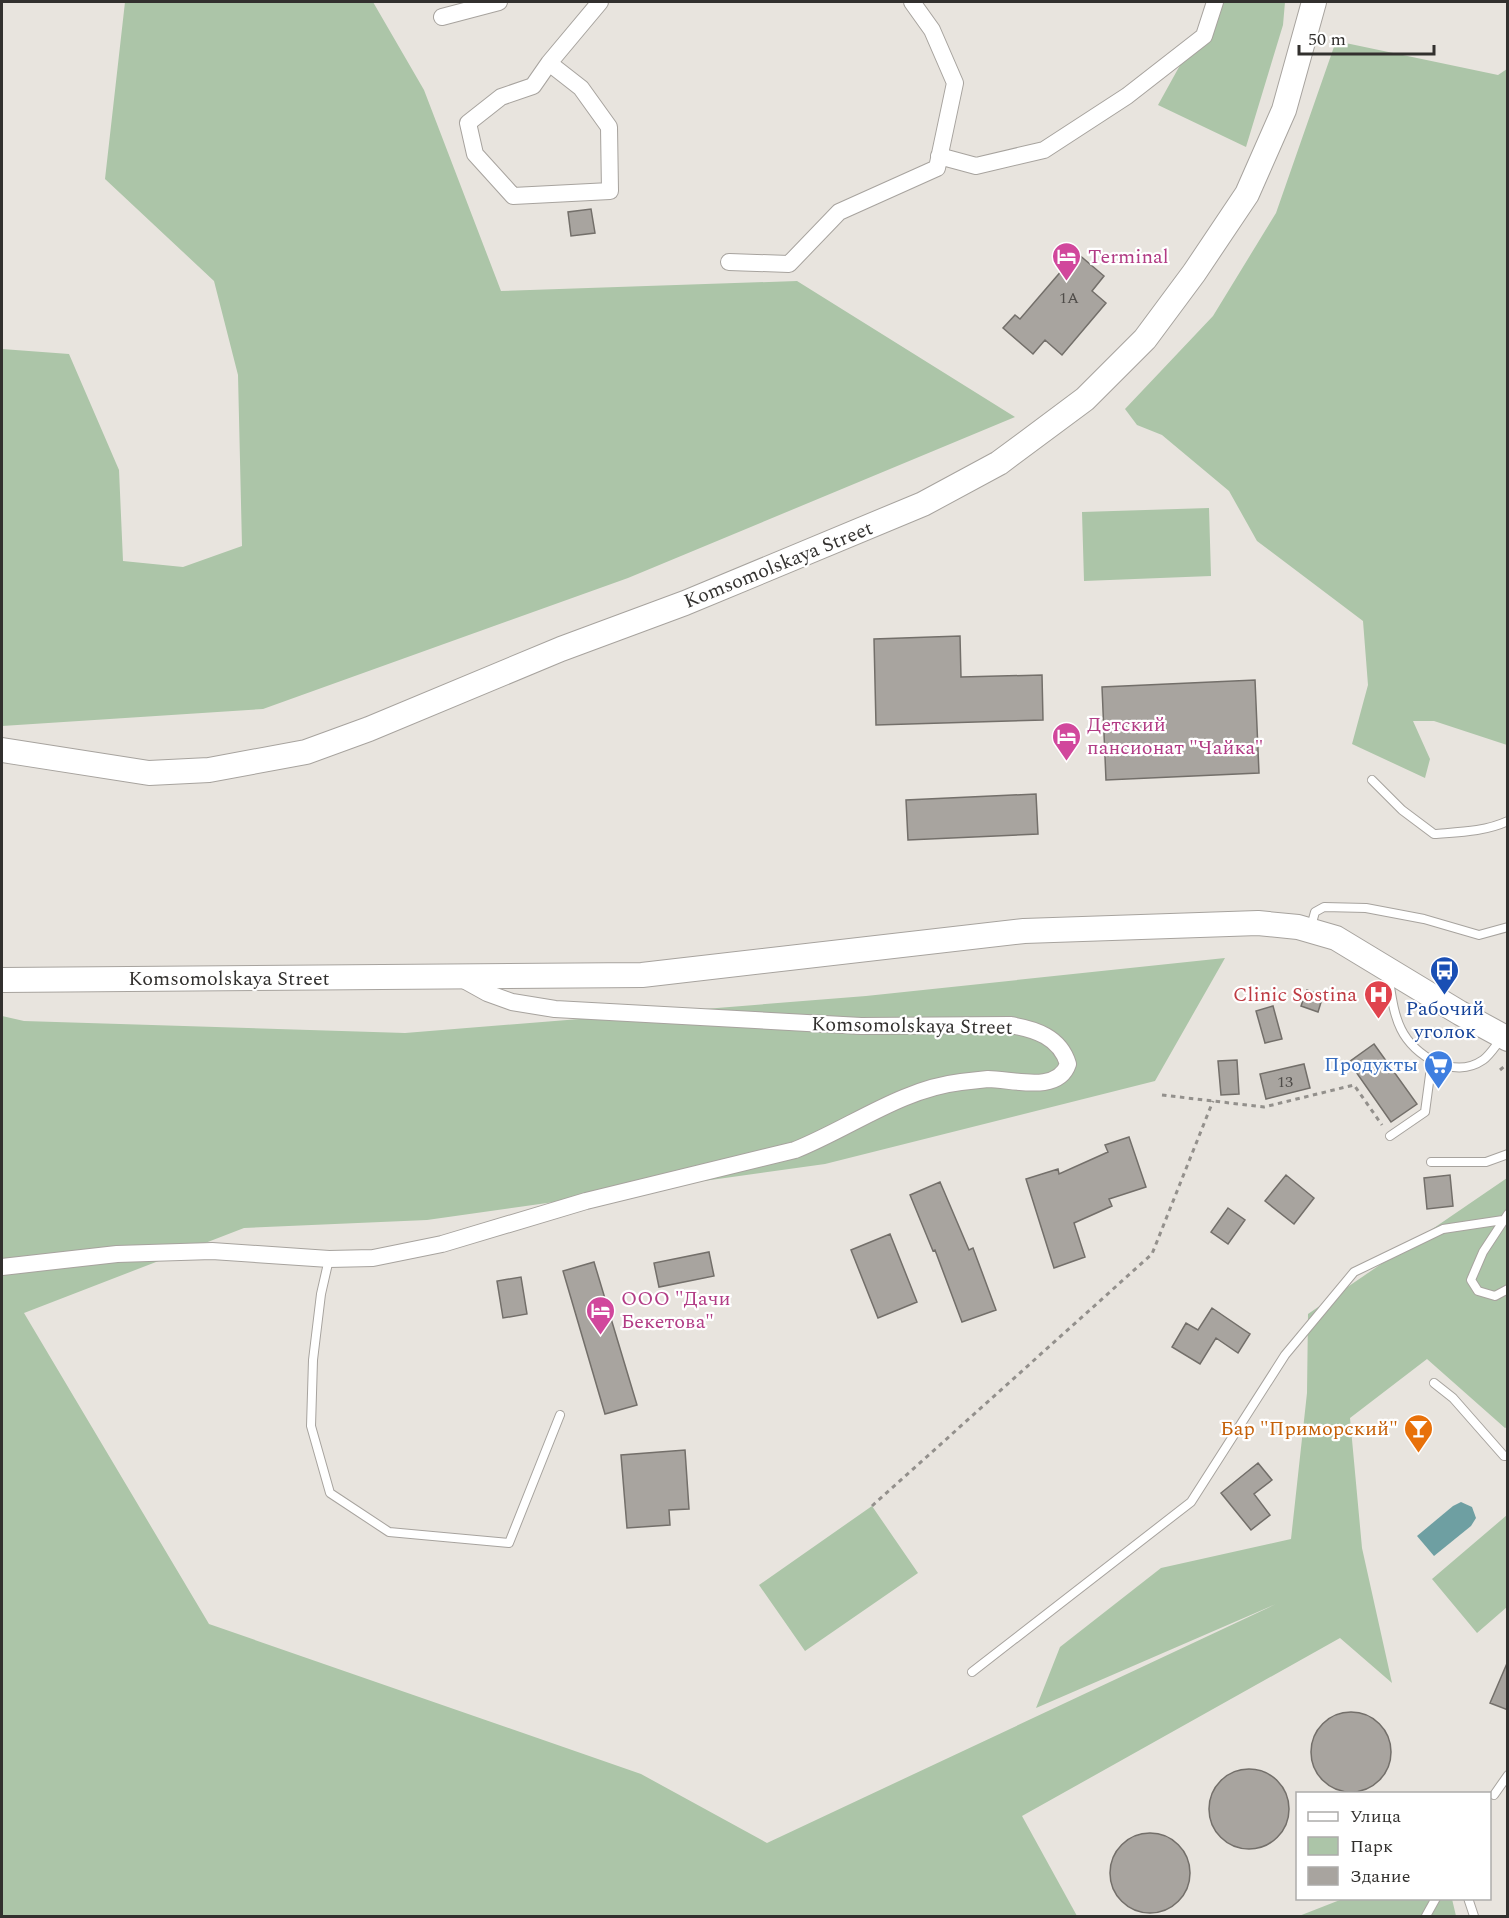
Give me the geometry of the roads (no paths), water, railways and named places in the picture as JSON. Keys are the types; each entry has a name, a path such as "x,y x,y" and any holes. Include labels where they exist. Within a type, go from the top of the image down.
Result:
{"main road":[{"name":"Komsomolskaya Street","path":"2,750 149,773 209,770 306,752 369,729 561,649 685,603 902,513 999,463 1085,399 1145,339 1194,273 1247,194 1284,111 1314,2"},
{"name":"Komsomolskaya Street","path":"2,980 642,975 1024,931 1258,923 1298,927 1336,938 1505,1038"}],"street":[{"path":"442,17 499,2"},
{"path":"549,63 581,87 609,127 610,190 513,196 475,154 468,123 501,97 532,86 549,63 600,2"},
{"path":"729,262 789,264 839,212 937,168 955,83 932,30 912,2"},
{"path":"939,156 976,166 1044,150 1127,96 1204,36 1215,2"},
{"name":"Komsomolskaya Street","path":"2,1266 117,1254 212,1251 329,1259 373,1258 442,1244 586,1202 795,1150 894,1103 946,1084 988,1079 1045,1082 1061,1076 1068,1064 1060,1047 1049,1037 1030,1028 1010,1025 991,1023 926,1027 861,1026 555,1009 512,1002 487,993 457,977"}],"lane":[{"path":"1372,780 1402,810 1434,834 1472,832 1508,821"},
{"path":"1310,930 1315,912 1324,907 1366,908 1424,919 1479,935 1508,927"},
{"path":"1386,968 1401,1028 1413,1047 1432,1060 1450,1067 1466,1066 1483,1060 1505,1038"},
{"path":"1390,1136 1425,1112 1432,1060"},
{"path":"1431,1162 1486,1162 1508,1154"},
{"path":"1505,1217 1483,1252 1471,1280 1478,1291 1495,1296 1508,1289"},
{"path":"972,1672 1191,1502 1285,1355 1354,1272 1443,1229 1505,1217"},
{"path":"329,1259 321,1294 313,1360 311,1426 330,1493 389,1532 509,1543 560,1415"},
{"path":"1434,1383 1453,1398 1504,1456 1508,1456"},
{"path":"1494,1795 1508,1775"},
{"path":"1426,1917 1435,1900"},
{"path":"1468,1900 1474,1917"}],"water":[{"path":"1461,1502 1472,1507 1476,1518 1471,1526 1434,1556 1417,1536"}],"place":[{"name":"Terminal","path":"1067,282"},
{"name":"Детский пансионат \"Чайка\"","path":"1066,762"},
{"name":"Рабочий уголок","path":"1445,996"},
{"name":"Clinic Sostina","path":"1378,1020"},
{"name":"Продукты","path":"1439,1090"},
{"name":"ООО \"Дачи Бекетова\"","path":"600,1336"},
{"name":"Бар \"Приморский\"","path":"1419,1454"}]}
